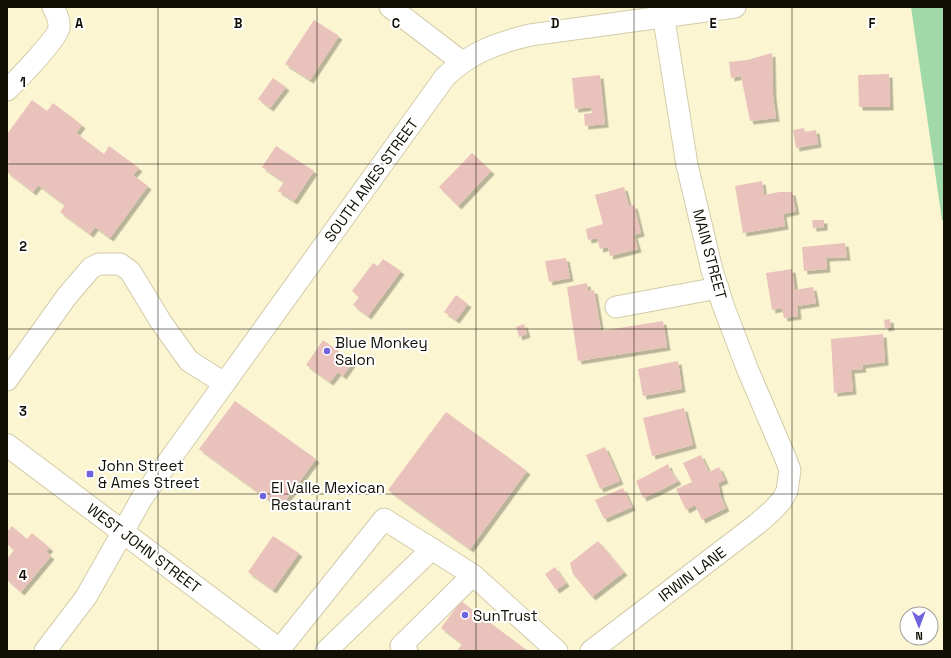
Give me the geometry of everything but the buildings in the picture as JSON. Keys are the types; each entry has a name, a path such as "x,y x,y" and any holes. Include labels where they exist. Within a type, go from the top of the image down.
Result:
{"main road":[{"name":"WEST JOHN STREET","path":"7,445 280,650"}],"street":[{"path":"7,90 46,48 58,32 58,17 53,7"},
{"path":"390,7 462,62"},
{"name":"SOUTH AMES STREET","path":"45,651 86,597 142,498 445,77 462,62 488,48 530,35 663,12 735,7"},
{"name":"MAIN STREET","path":"663,12 687,165 712,270 747,368 786,456 790,476 787,491"},
{"path":"7,380 67,296 91,268 99,264 120,264 130,271 161,322 188,360 224,383"},
{"path":"616,307 718,288"},
{"name":"IRWIN LANE","path":"591,651 757,524 773,510 782,500 787,491"},
{"path":"280,650 384,519 473,575 547,648"},
{"path":"326,651 432,549"},
{"path":"402,649 473,575"}],"green space":[{"path":"911,7 944,7 944,220 942,220"}],"place":[{"name":"Blue Monkey Salon","path":"327,351"},
{"name":"John Street & Ames Street","path":"90,474"},
{"name":"El Valle Mexican Restaurant","path":"263,496"},
{"name":"SunTrust","path":"465,615"}]}
